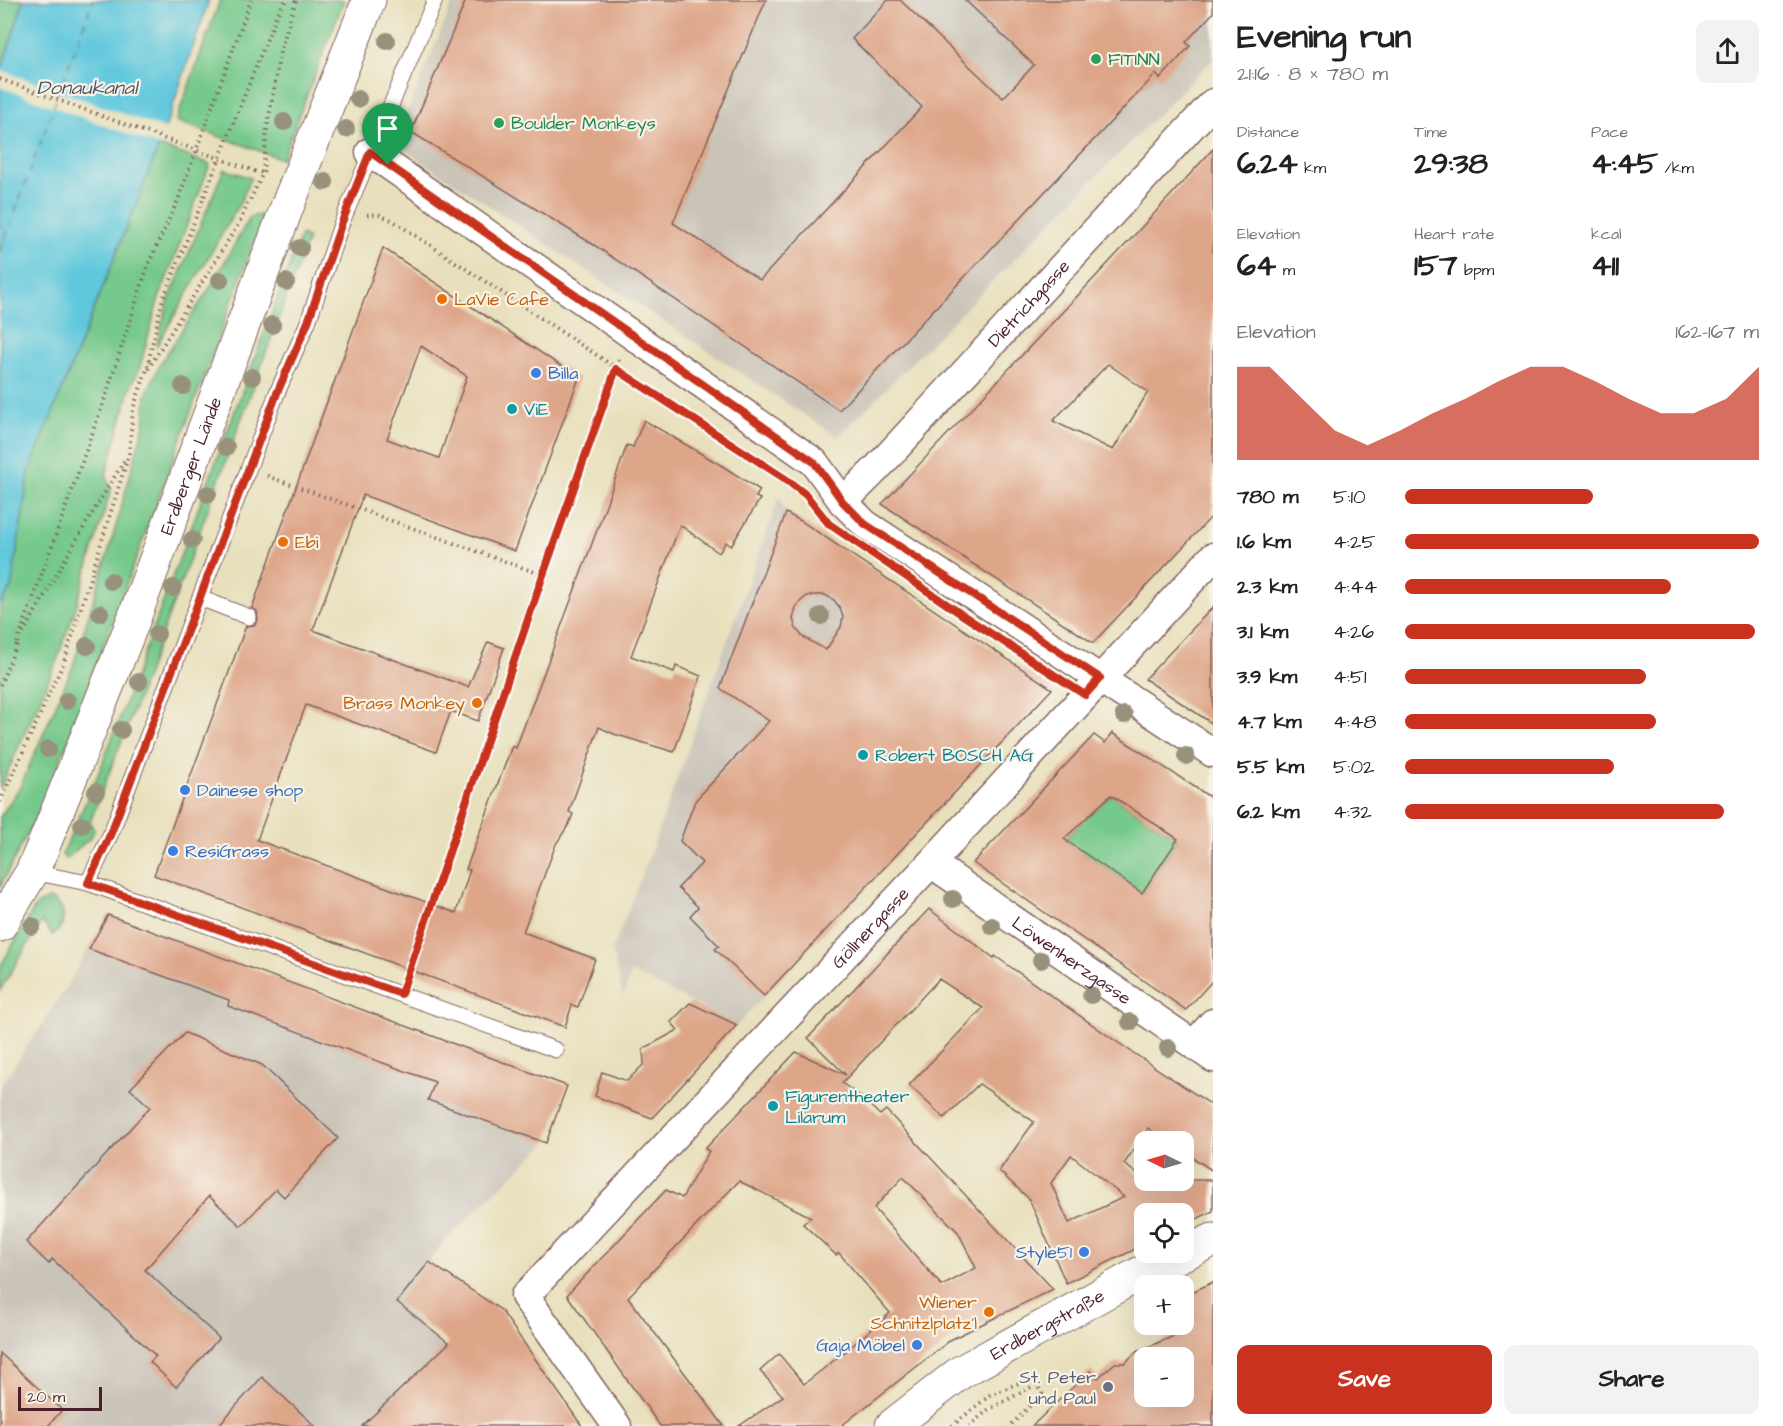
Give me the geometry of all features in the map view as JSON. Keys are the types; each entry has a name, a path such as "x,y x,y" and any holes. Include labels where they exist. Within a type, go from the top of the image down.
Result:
{"main road":[{"name":"Erdberger Lände","path":"0,925 32,872 130,629 286,207 369,0"},
{"name":"Erdbergstraße","path":"892,1426 961,1372 1137,1275 1213,1240"}],"street":[{"name":"Dietrichgasse","path":"843,502 879,466 1213,103"},
{"path":"370,152 814,462 843,502 865,524 1213,753"},
{"name":"Göllnergasse","path":"616,1426 525,1296 931,863 1213,557"},
{"name":"Löwenherzgasse","path":"931,863 1204,1051"},
{"path":"1204,1051 1213,1023"}],"lane":[{"path":"88,883 111,833 277,393 308,322 342,222 435,0"},
{"path":"200,598 249,617"},
{"path":"32,872 88,883 556,1050"}],"path":[{"path":"0,686 106,395 148,265 178,200 251,0"},
{"path":"0,802 64,662 129,454 133,409 146,372 162,302 277,14 286,0"},
{"path":"146,372 238,224 263,173 267,129 280,52 296,0"},
{"path":"0,79 263,173"},
{"path":"342,222 378,214 392,220 774,472"},
{"path":"401,994 627,332"},
{"path":"17,643 129,454"},
{"path":"249,469 543,575"},
{"path":"952,1426 990,1395 1033,1377 1042,1394 1010,1426"},
{"path":"969,1426 988,1410 1037,1384"}],"shaded area":[{"path":"454,0 1213,0 1213,59 838,437 394,143"},
{"name":"Robert BOSCH AG","path":"779,497 786,513 1052,689 737,1025 631,972 623,997 612,951 642,876"},
{"path":"108,915 567,1086 546,1143 446,1240 397,1302 452,1357 494,1426 0,1426 0,1087 66,988"}],"green space":[{"path":"0,0 24,0 1,70 0,70"},
{"path":"220,0 344,0 282,159 176,121"},
{"path":"159,146 210,164 158,301 139,370 131,386 106,474 111,490 75,610 56,663 0,789 0,606 11,588 29,472"},
{"path":"224,169 251,178 240,203 156,347 168,302"},
{"path":"260,215 263,218 68,741 39,811 0,887 0,817 20,787 73,666 112,540 144,425 146,395 160,364 211,286 250,217"},
{"path":"301,235 308,239 90,822 94,830 91,837 66,859 62,855 100,770"},
{"path":"1111,795 1178,839 1142,893 1084,853 1051,855"},
{"path":"49,899 60,906 63,916 61,927 52,935 42,921 0,990 0,967 33,910 38,904"}],"water":[{"name":"Donaukanal","path":"24,0 209,0 159,146 29,472 11,588 0,606 0,74"}],"pier":[{"path":"0,70 168,130 162,147 0,87"}],"building":[{"path":"466,0 766,0 673,223 760,280 922,107 852,39 888,0 900,0 1003,98 1034,65 965,0 1213,0 1213,13 1186,42 1190,46 1160,79 1156,74 839,410 594,245 411,132"},
{"path":"1213,149 1213,515 1093,643 882,504","holes":["1108,364 1148,392 1113,450 1053,421"]},
{"path":"383,248 579,378 515,551 363,495 313,630 468,687 488,642 504,648 478,721 451,711 436,752 306,705 257,840 456,913 470,870 466,869 512,746 516,748 627,445 633,447 644,420 760,490 756,497 760,499 731,546 726,542 719,553 680,525 631,656 674,672 676,666 701,676 674,752 614,734 599,727 569,812 573,814 556,844 523,932 595,959 578,1007 572,1005 565,1027 154,875 246,626 255,625 258,620 257,611 252,608","holes":["421,346 467,376 439,458 387,439"]},
{"name":"Robert BOSCH AG","path":"786,513 1052,689 764,996 715,949 719,946 690,916 698,907 678,888 702,863 680,841 695,801 769,721 720,688","holes":["825,595 834,600 843,617 841,627 826,650 803,637 796,629 793,619 796,607 807,596"]},
{"path":"1213,607 1213,724 1145,679"},
{"path":"1112,733 1213,799 1213,980 1186,1010 973,863 1094,735 1105,743","holes":["1111,795 1178,839 1142,893 1064,839"]},
{"path":"929,909 994,958 995,956 1213,1106 1213,1171 1194,1159 1194,1131 1152,1131 1148,1128 1146,1131 1134,1131 1134,1149 1124,1164 1134,1171 1134,1191 1194,1191 1194,1180 1213,1180 1213,1211 1194,1220 1194,1203 1134,1203 1134,1250 1066,1283 1029,1199 999,1171 1034,1122 979,1084 944,1118 909,1085 983,1008 939,979 842,1083 880,1115 886,1110 1053,1289 952,1339 841,1426 739,1426 783,1396 760,1371 779,1354 804,1384 890,1313 839,1253 836,1255 803,1224 811,1217 739,1181 628,1297 724,1426 660,1426 567,1295 666,1190 682,1198 709,1151 705,1149 796,1052 846,1075 808,1038","holes":["1071,1155 1124,1197 1069,1223 1051,1183","903,1177 958,1232 976,1268 942,1286 874,1208"]},
{"path":"108,915 567,1086 546,1143 428,1100 435,1082 228,1006 229,1000 89,949"},
{"path":"690,1003 737,1025 652,1118 595,1096 602,1072 627,1081 644,1064 643,1049 678,1030 671,1022"},
{"path":"185,1033 262,1065 338,1138 284,1197 276,1189 241,1226 209,1196 145,1270 219,1338 176,1387 150,1362 156,1356 52,1259 49,1264 26,1242 150,1107 130,1089"},
{"path":"429,1262 501,1310 582,1426 362,1426 449,1343 397,1302"},
{"path":"1213,1282 1213,1426 1032,1426 1090,1371 1098,1378 1115,1363 1125,1363 1134,1354 1134,1407 1194,1407 1194,1347 1148,1347 1174,1336 1194,1335 1194,1291"},
{"path":"0,1353 62,1410 48,1426 0,1426"},
{"path":"262,1377 315,1426 218,1426"}],"ferry route":[{"path":"0,252 93,0"}],"place":[{"name":"FITINN","path":"1096,59"},
{"name":"Boulder Monkeys","path":"499,123"},
{"name":"LaVie Cafe","path":"442,299"},
{"name":"Billa","path":"536,373"},
{"name":"ViE","path":"512,409"},
{"name":"Ebi","path":"283,542"},
{"name":"Brass Monkey","path":"477,703"},
{"name":"Robert BOSCH AG","path":"863,755"},
{"name":"Dainese shop","path":"185,790"},
{"name":"ResiGrass","path":"173,851"},
{"name":"Figurentheater Lilarum","path":"773,1106"},
{"name":"Style51","path":"1084,1252"},
{"name":"Wiener Schnitzlplatz'l","path":"989,1312"},
{"name":"Gaja Möbel","path":"917,1345"},
{"name":"St. Peter und Paul","path":"1108,1387"}],"route":[{"path":"370,152 388,165 814,462 843,502 865,524 1100,678 1085,695 829,524 806,495 784,478 616,369 543,575 401,994 88,883 111,833 277,393 308,322 342,222 370,152"}]}
